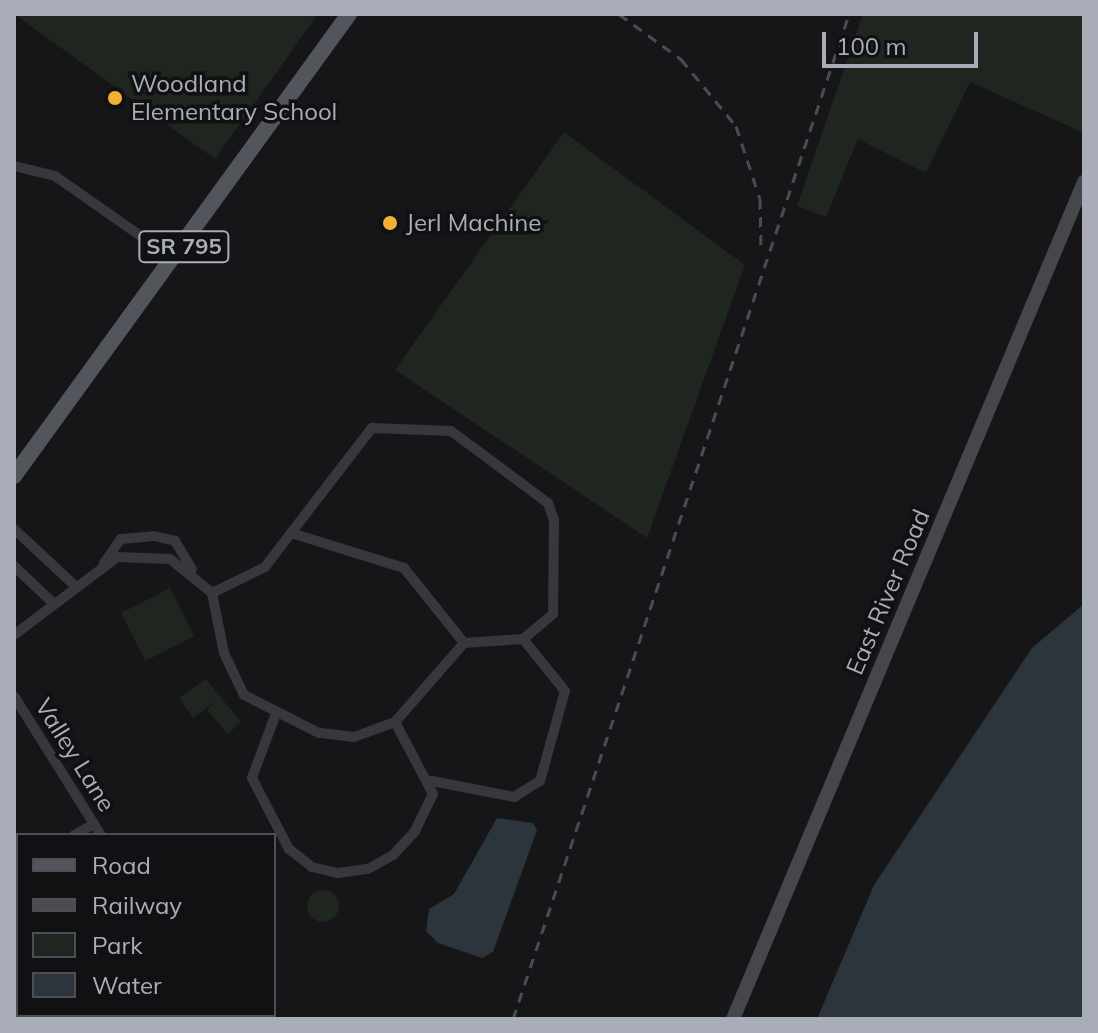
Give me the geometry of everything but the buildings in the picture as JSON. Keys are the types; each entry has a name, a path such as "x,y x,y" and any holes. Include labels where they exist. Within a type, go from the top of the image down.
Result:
{"main road":[{"name":"SR 795","path":"14,476 175,260 349,14"},
{"name":"East River Road","path":"733,1019 1084,182"}],"street":[{"path":"14,166 55,176 175,260"},
{"path":"14,635 104,563 121,539 154,536 181,546 193,571 212,593 233,674 244,695 275,716 341,736 395,722 464,643 523,639 557,604 551,511 451,431 372,428 265,567 212,593"},
{"path":"14,529 74,585"},
{"path":"291,533 404,568 464,643"},
{"path":"104,563 158,555 193,571"},
{"path":"14,566 53,603"},
{"path":"395,722 432,781 514,797 540,781 565,691 523,639"},
{"name":"Valley Lane","path":"14,696 100,833"},
{"path":"275,716 252,778 289,849 312,867 354,873 379,866 415,831 432,781"},
{"path":"78,833 94,824"}],"green space":[{"path":"14,14 318,14 215,159"},
{"path":"863,14 1084,14 1084,133 970,82 926,173 858,139 826,217 797,206"},
{"path":"564,132 745,265 647,538 395,370"},
{"path":"170,588 195,636 146,661 121,613"},
{"path":"206,679 241,722 228,734 207,710 216,701 193,718 179,698"},
{"path":"323,890 334,895 339,906 334,917 323,922 312,917 307,906 312,895"}],"water":[{"path":"1084,604 1084,1019 817,1019 874,885 1032,648"},
{"path":"497,818 533,823 537,830 493,952 482,958 438,943 426,931 429,909 454,894"}],"railway":[{"path":"619,14 681,59 736,126 760,199 761,251"},
{"path":"513,1019 849,14"}],"place":[{"name":"Woodland Elementary School","path":"115,98"},
{"name":"Jerl Machine","path":"390,223"}]}
